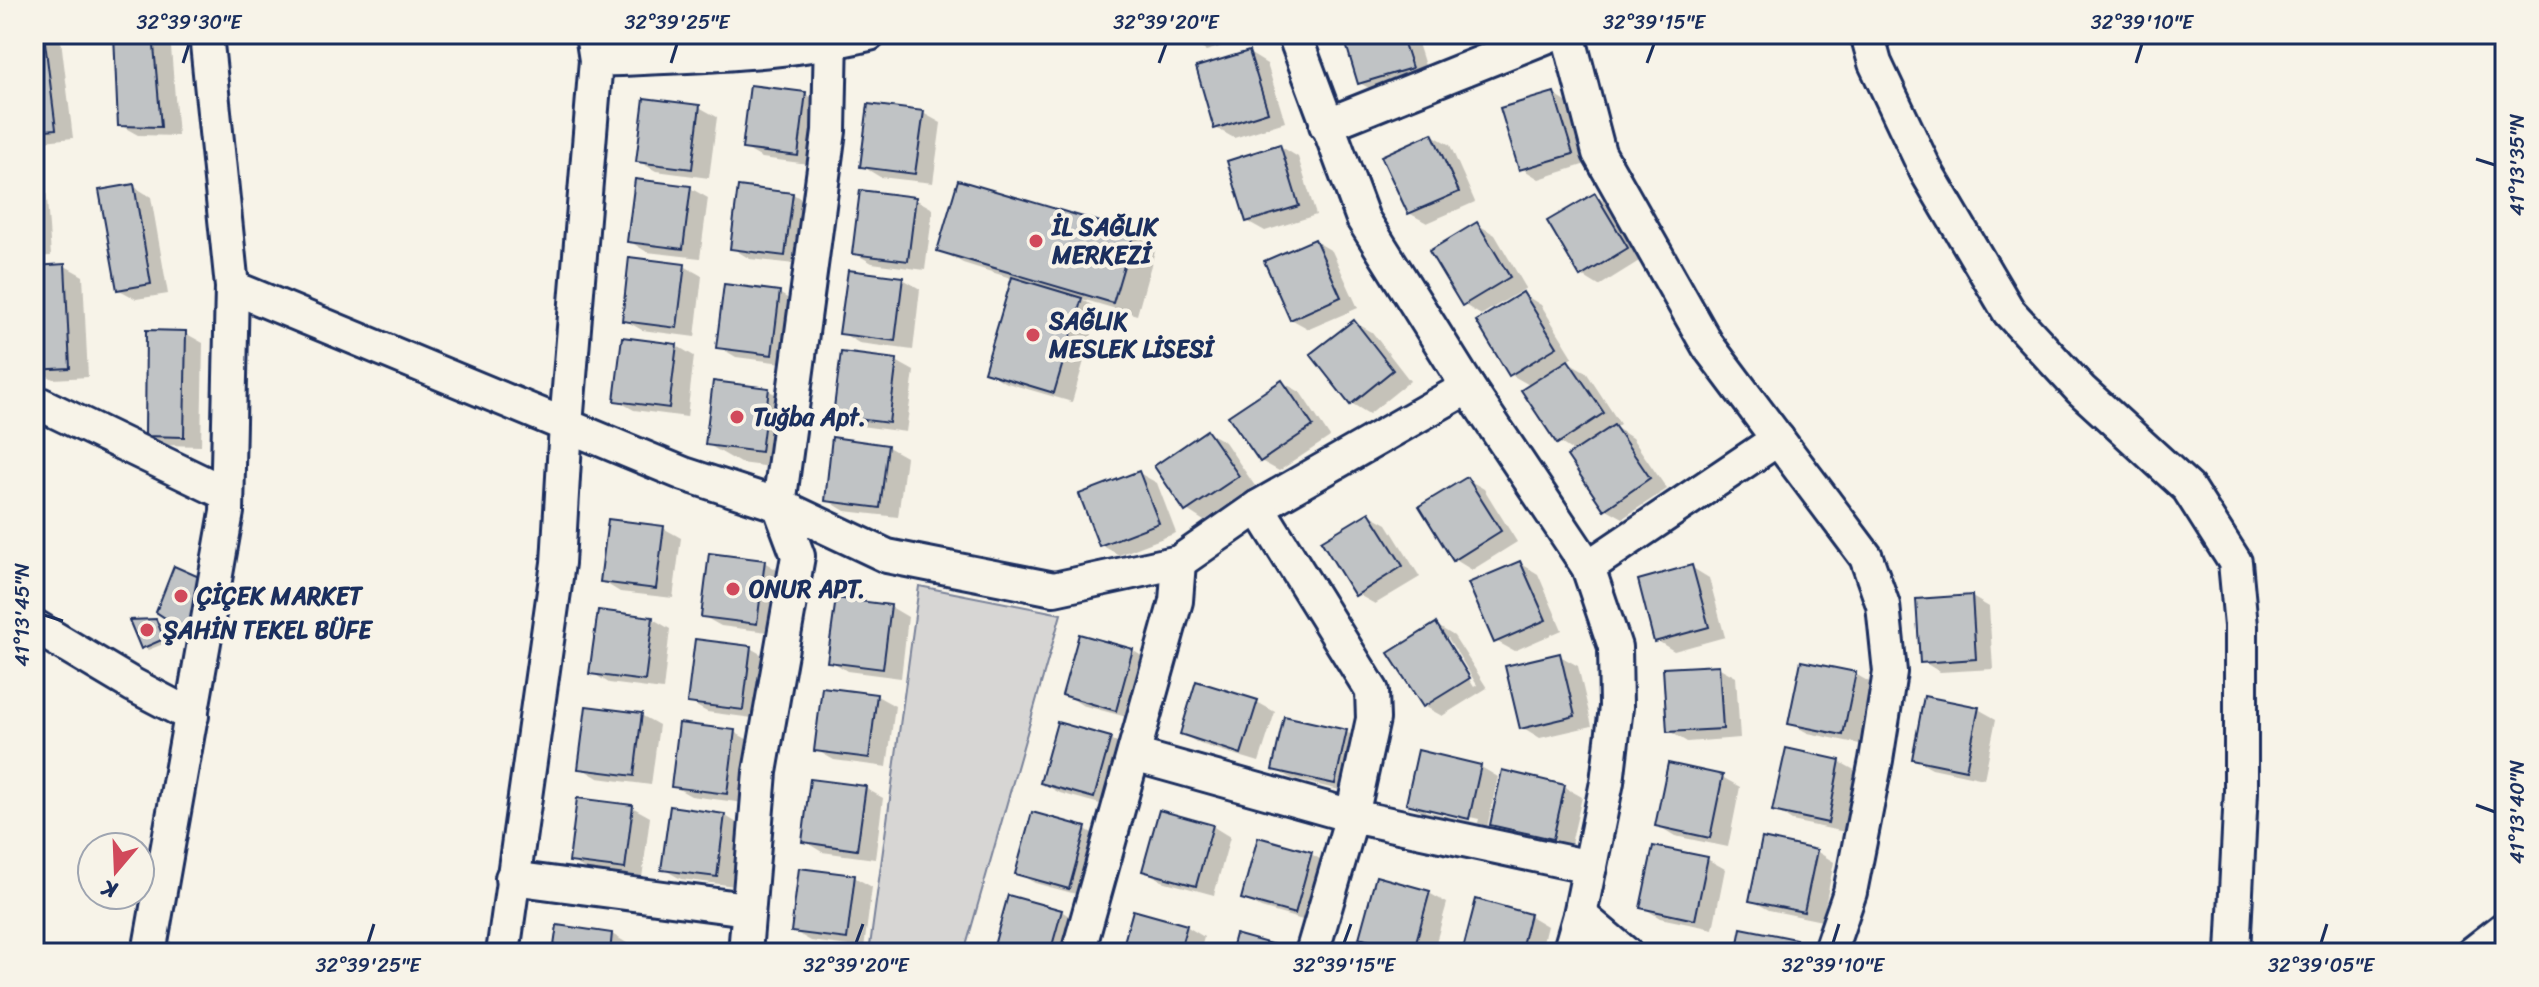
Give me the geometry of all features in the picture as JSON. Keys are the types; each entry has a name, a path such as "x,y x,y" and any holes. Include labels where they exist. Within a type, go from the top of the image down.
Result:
{"street":[{"path":"149,953 227,512 232,287 206,34"},
{"path":"503,953 558,563 594,47 712,55 869,34"},
{"path":"1294,34 1363,219 1468,387 1588,567 1615,647 1616,707 1607,782 1580,915 1569,953"},
{"path":"1326,125 1553,34"},
{"path":"1568,34 1599,153 1708,346 1866,557 1883,605 1890,672 1850,892 1829,953"},
{"path":"1867,34 1875,63 1926,171 2009,312 2081,390 2188,488 2235,562 2241,626 2241,791 2233,953"},
{"path":"745,953 760,772 798,556 779,505 829,131 832,38"},
{"path":"232,287 684,474 779,505 887,556 1054,589 1179,562 1258,507 1468,387"},
{"path":"34,401 227,494"},
{"path":"1588,567 1778,439"},
{"path":"1258,507 1372,691 1373,719 1352,816 1312,953"},
{"path":"1078,953 1176,601 1179,562"},
{"path":"34,626 192,716"},
{"path":"1134,755 1352,816 1590,867"},
{"path":"512,878 747,909"},
{"path":"1580,915 1625,953"},
{"path":"2473,953 2505,928"}],"shaded area":[{"path":"919,586 1061,614 964,953 869,953"}],"building":[{"path":"34,34 44,34 56,129 34,131"},
{"path":"114,34 153,34 161,127 118,126"},
{"path":"1343,34 1401,34 1412,68 1358,84"},
{"path":"1477,34 1526,34 1481,48"},
{"path":"1249,51 1268,112 1214,129 1196,67"},
{"path":"750,85 806,92 798,156 742,149"},
{"path":"1554,92 1573,154 1519,170 1500,108"},
{"path":"644,98 700,105 692,169 636,162"},
{"path":"868,104 924,111 915,174 860,167"},
{"path":"1432,133 1459,192 1408,214 1381,156"},
{"path":"1280,144 1299,206 1246,222 1227,161"},
{"path":"635,179 691,186 683,249 627,242"},
{"name":"İL SAĞLIK MERKEZİ","path":"958,180 1134,232 1113,303 937,251"},
{"path":"134,184 151,284 117,290 99,190"},
{"path":"738,186 793,193 785,256 730,249"},
{"path":"860,190 916,197 908,261 852,254"},
{"path":"1595,193 1628,248 1580,277 1547,221"},
{"path":"1477,222 1510,277 1462,306 1429,251"},
{"path":"1315,239 1341,297 1290,320 1264,261"},
{"path":"629,257 685,264 677,328 622,321"},
{"path":"65,264 70,368 34,370 34,266"},
{"path":"848,270 903,277 895,341 839,334"},
{"name":"SAĞLIK MESLEK LİSESİ","path":"1012,277 1082,298 1054,393 984,372"},
{"path":"724,284 780,291 772,355 716,348"},
{"path":"1523,292 1557,347 1509,376 1476,321"},
{"path":"1354,320 1393,370 1350,405 1310,354"},
{"path":"146,330 186,331 184,437 145,436"},
{"path":"622,337 677,344 669,408 614,401"},
{"path":"841,352 897,359 889,423 833,416"},
{"path":"1568,360 1604,413 1557,444 1521,390"},
{"path":"1282,380 1313,426 1260,462 1228,416"},
{"name":"Tuğba Apt.","path":"713,381 769,388 761,452 705,445"},
{"path":"1614,425 1650,478 1604,510 1567,456"},
{"path":"1207,430 1239,476 1185,512 1154,466"},
{"path":"832,437 888,445 880,508 825,501"},
{"path":"1139,471 1159,523 1099,546 1079,494"},
{"path":"1467,477 1501,531 1453,561 1419,506"},
{"path":"1369,512 1403,566 1355,596 1321,541"},
{"path":"608,519 664,526 656,589 600,582"},
{"name":"ONUR APT.","path":"709,553 765,560 757,624 701,617"},
{"path":"1520,561 1546,620 1494,643 1468,583"},
{"path":"1692,565 1709,627 1654,642 1638,580"},
{"name":"ÇİÇEK MARKET","path":"174,566 206,580 188,633 156,612"},
{"path":"1972,595 1976,659 1920,663 1916,599"},
{"path":"836,598 891,605 883,669 827,662"},
{"path":"598,610 653,617 645,681 589,674"},
{"name":"ŞAHİN TEKEL BÜFE","path":"156,619 164,639 141,649 129,620"},
{"path":"1436,623 1470,678 1423,707 1388,653"},
{"path":"1079,634 1133,649 1116,711 1062,695"},
{"path":"695,639 751,646 743,710 687,703"},
{"path":"1560,653 1575,716 1520,729 1505,666"},
{"path":"1801,661 1856,672 1843,735 1788,724"},
{"path":"1719,665 1723,729 1667,732 1663,668"},
{"path":"1196,681 1258,700 1241,754 1180,734"},
{"path":"822,687 877,694 869,758 814,751"},
{"path":"1924,696 1979,707 1966,770 1912,759"},
{"path":"586,706 642,713 634,776 578,769"},
{"path":"1284,716 1347,730 1335,784 1272,770"},
{"path":"1057,722 1111,737 1094,798 1040,783"},
{"path":"679,723 735,730 727,794 671,787"},
{"path":"1786,748 1840,760 1828,823 1772,811"},
{"path":"1418,750 1481,765 1469,819 1406,804"},
{"path":"1668,763 1723,775 1710,838 1655,826"},
{"path":"1502,770 1565,785 1553,839 1490,825"},
{"path":"810,779 866,786 857,850 802,842"},
{"path":"577,798 633,805 625,869 569,862"},
{"path":"670,806 725,814 717,877 661,870"},
{"path":"1159,810 1213,825 1196,886 1142,871"},
{"path":"1032,812 1086,827 1069,889 1015,874"},
{"path":"1258,837 1312,852 1295,914 1241,899"},
{"path":"1762,838 1817,850 1804,912 1749,901"},
{"path":"1653,846 1708,857 1695,920 1640,908"},
{"path":"799,868 855,875 847,939 791,932"},
{"path":"1376,876 1430,891 1413,953 1359,938"},
{"path":"1008,895 1062,910 1050,953 992,953"},
{"path":"1476,899 1530,914 1520,953 1462,953"},
{"path":"1133,910 1187,925 1179,953 1121,953"},
{"path":"557,925 612,933 610,953 553,953"},
{"path":"1741,928 1796,939 1793,953 1736,953"},
{"path":"1235,934 1289,949 1288,953 1230,953"}],"place":[{"name":"İL SAĞLIK MERKEZİ","path":"1036,241"},
{"name":"SAĞLIK MESLEK LİSESİ","path":"1033,335"},
{"name":"Tuğba Apt.","path":"737,417"},
{"name":"ONUR APT.","path":"733,589"},
{"name":"ÇİÇEK MARKET","path":"181,596"},
{"name":"ŞAHİN TEKEL BÜFE","path":"147,630"}]}
